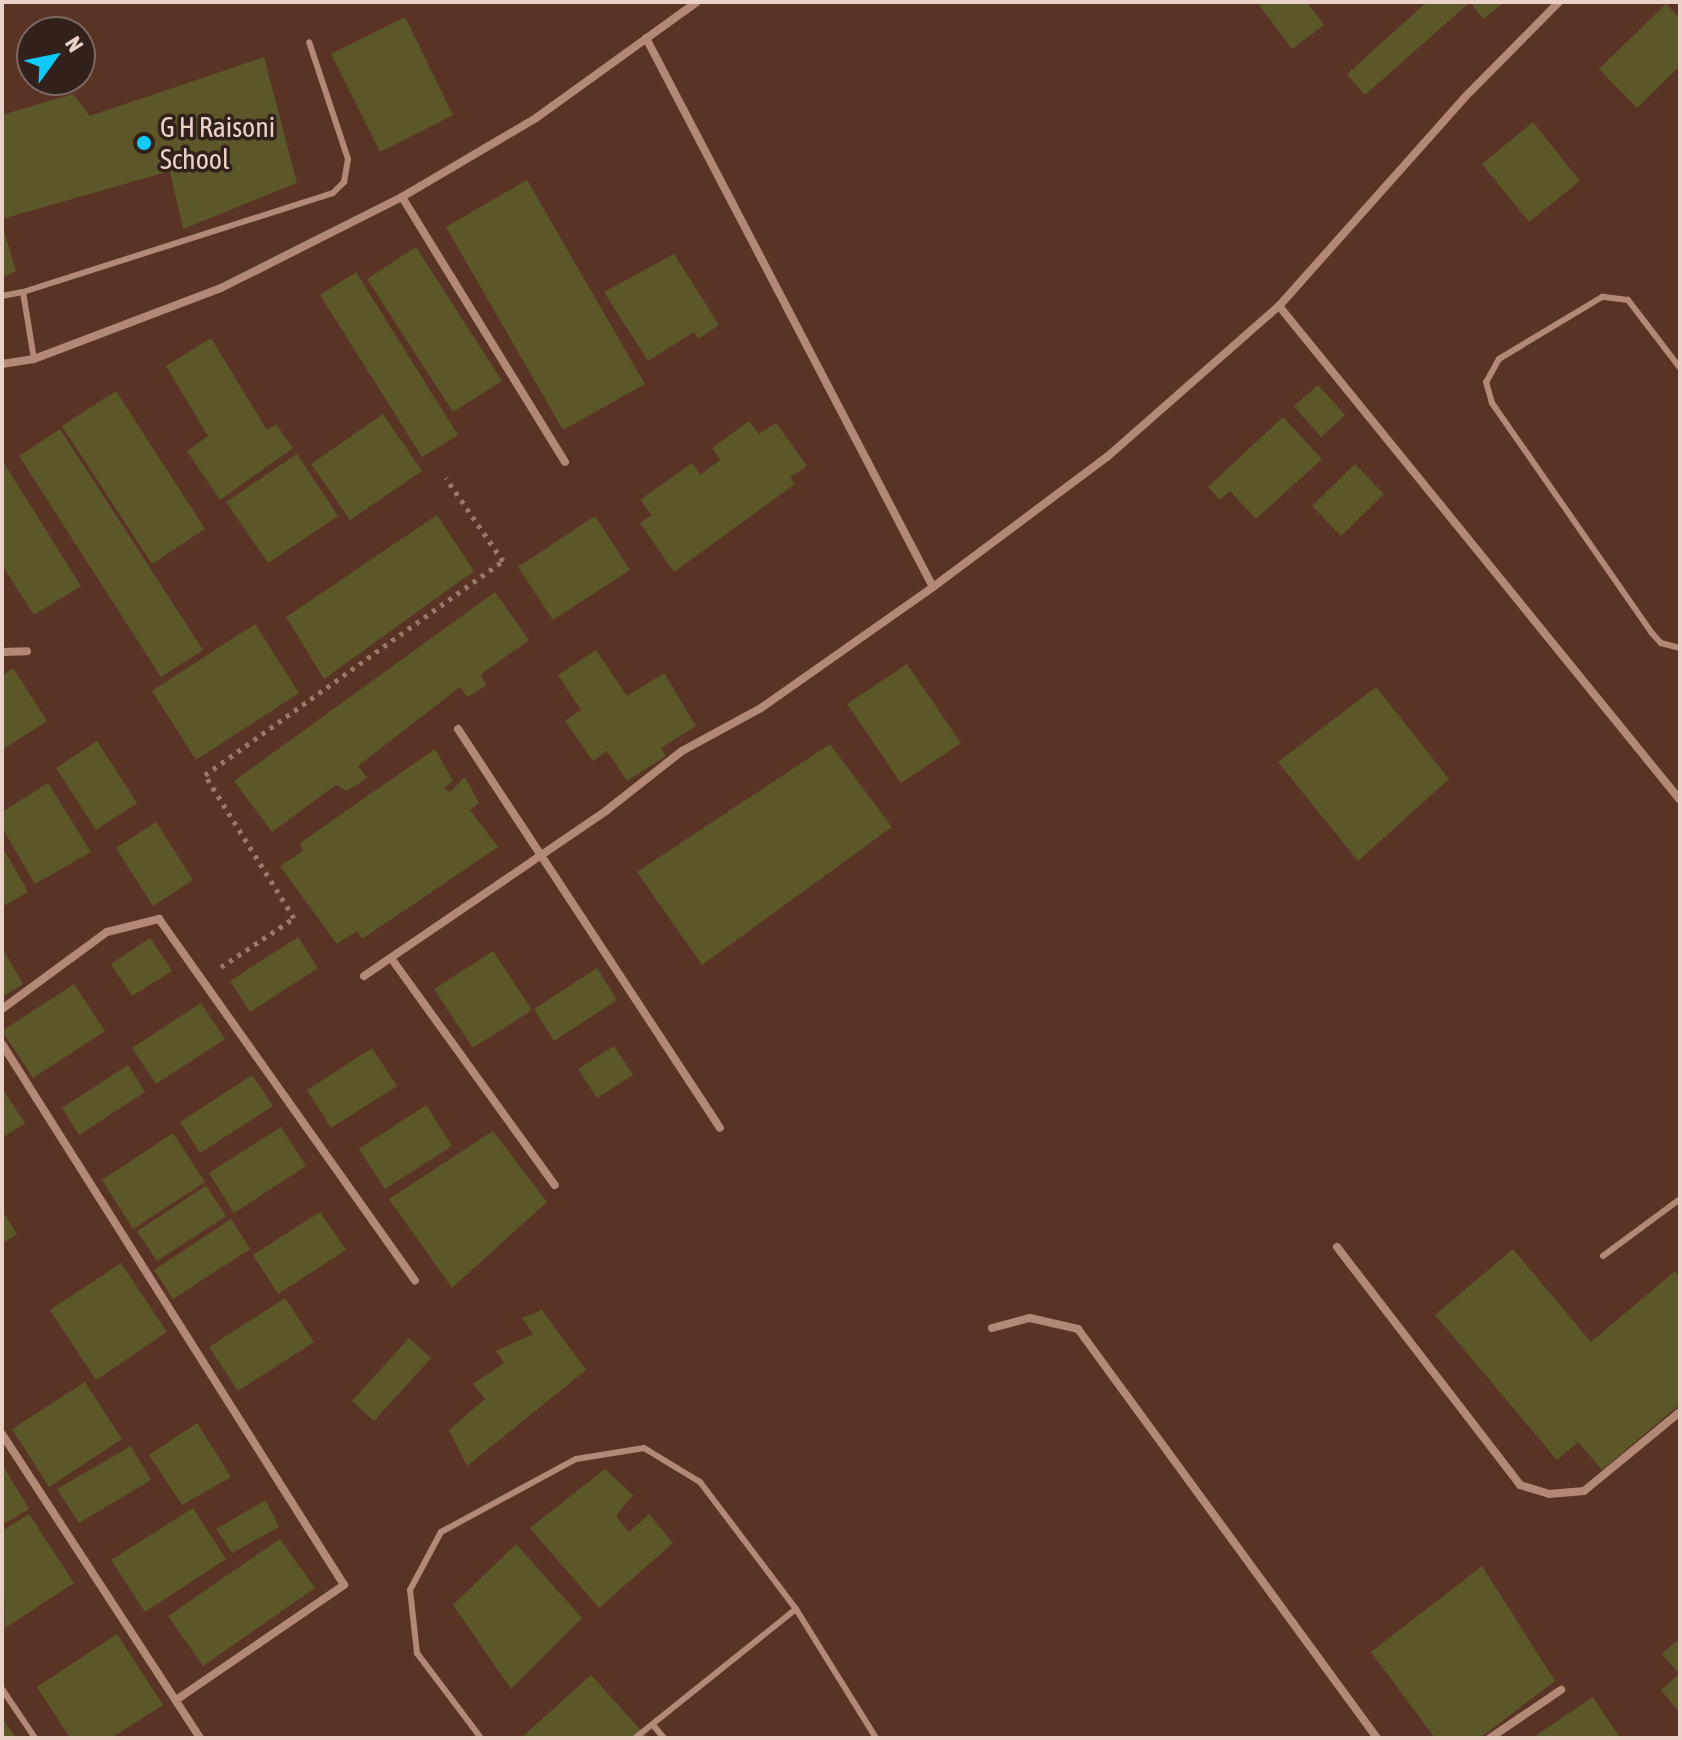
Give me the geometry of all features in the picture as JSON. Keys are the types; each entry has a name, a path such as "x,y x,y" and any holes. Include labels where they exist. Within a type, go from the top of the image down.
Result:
{"street":[{"path":"2,364 34,359 221,288 402,197 536,118 646,38 684,5 697,2"},
{"path":"364,976 541,855 682,751 761,708 933,587 1107,457 1279,306 1464,98 1559,2"},
{"path":"646,38 933,587"},
{"path":"402,197 565,462"},
{"path":"1279,306 1680,800"},
{"path":"2,652 27,651"},
{"path":"458,729 720,1128"},
{"path":"2,1009 107,932 159,919 415,1280"},
{"path":"391,958 555,1185"},
{"path":"2,1044 194,1353 344,1585 176,1700"},
{"path":"1337,1247 1520,1485 1549,1494 1584,1491 1680,1412"},
{"path":"992,1328 1030,1318 1078,1329 1377,1738"},
{"path":"2,1434 200,1738"},
{"path":"1490,1738 1561,1690"}],"lane":[{"path":"2,296 23,292 333,193 344,182 348,159 309,42"},
{"path":"23,292 34,359"},
{"path":"1680,368 1628,300 1602,297 1499,359 1486,382 1492,403 1651,632 1661,643 1680,648"},
{"path":"1603,1256 1680,1199"},
{"path":"481,1738 417,1653 410,1590 441,1532 576,1459 644,1448 700,1482 796,1609 876,1738"},
{"path":"635,1738 796,1609"},
{"path":"2,1689 35,1738"},
{"path":"653,1725 664,1738"}],"path":[{"path":"203,979 294,918 205,775 503,561 446,478"}],"building":[{"path":"1257,2 1307,2 1324,25 1292,49"},
{"path":"1427,2 1470,2 1365,95 1347,74"},
{"path":"1470,2 1505,2 1483,19"},
{"path":"1666,4 1680,19 1680,66 1637,108 1599,69"},
{"path":"405,17 453,115 380,152 331,54"},
{"name":"G H Raisoni School","path":"264,57 297,183 183,229 170,171 2,219 2,115 75,96 90,116"},
{"path":"1533,122 1580,181 1529,222 1482,164"},
{"path":"527,180 645,384 563,430 446,227"},
{"path":"2,225 16,271 2,278"},
{"path":"416,247 502,381 453,412 367,279"},
{"path":"674,254 719,325 698,339 694,332 648,361 604,292"},
{"path":"356,272 458,435 422,457 320,295"},
{"path":"211,338 267,430 276,424 293,448 220,500 187,451 208,436 166,366"},
{"path":"1318,385 1345,415 1321,437 1294,406"},
{"path":"116,391 205,529 152,564 62,426"},
{"path":"383,414 422,471 350,520 311,464"},
{"path":"1283,417 1322,459 1256,519 1230,491 1220,500 1208,487"},
{"path":"749,421 759,434 776,423 807,466 790,477 795,484 674,572 640,523 652,515 640,500 692,463 700,475 720,460 712,448"},
{"path":"60,429 203,650 161,677 19,456"},
{"path":"297,454 338,516 268,563 226,502"},
{"path":"2,460 81,586 34,615 2,565"},
{"path":"1355,464 1384,494 1341,536 1312,506"},
{"path":"437,515 474,571 324,679 286,617"},
{"path":"595,516 630,570 553,620 518,567"},
{"path":"495,592 529,640 481,674 486,686 467,697 460,687 358,766 367,778 347,791 336,785 272,832 234,781"},
{"path":"255,624 299,693 196,760 152,691"},
{"path":"596,650 627,696 664,673 696,726 661,748 666,756 627,781 607,751 593,761 565,721 581,710 558,675"},
{"path":"907,664 961,743 901,783 847,704"},
{"path":"13,668 47,721 2,750 2,676"},
{"path":"1376,687 1449,779 1358,861 1278,762"},
{"path":"97,741 137,803 96,830 56,768"},
{"path":"830,744 892,827 702,965 637,872"},
{"path":"435,749 453,781 444,788 450,792 465,777 479,803 470,810 498,847 362,939 357,931 337,944 280,866 303,851 300,843"},
{"path":"48,783 91,852 35,884 2,828 2,812"},
{"path":"156,822 193,880 153,906 116,848"},
{"path":"2,846 28,892 2,907"},
{"path":"298,937 318,968 250,1012 230,981"},
{"path":"150,938 172,971 132,996 111,964"},
{"path":"2,948 23,984 2,997"},
{"path":"493,951 532,1010 473,1048 434,989"},
{"path":"597,968 617,1000 554,1041 534,1009"},
{"path":"74,984 105,1031 33,1078 2,1031"},
{"path":"201,1003 225,1039 156,1084 132,1048"},
{"path":"614,1046 633,1075 597,1098 578,1069"},
{"path":"372,1048 397,1086 331,1128 307,1090"},
{"path":"128,1065 145,1092 79,1135 62,1108"},
{"path":"252,1075 273,1106 200,1153 180,1122"},
{"path":"2,1088 25,1123 2,1138"},
{"path":"426,1105 452,1146 385,1189 359,1149"},
{"path":"281,1127 306,1166 234,1213 209,1173"},
{"path":"493,1131 547,1202 452,1288 389,1199"},
{"path":"173,1133 205,1182 133,1229 102,1180"},
{"path":"206,1186 226,1216 157,1261 137,1231"},
{"path":"2,1210 17,1234 2,1244"},
{"path":"320,1212 346,1250 278,1294 253,1255"},
{"path":"231,1219 250,1249 173,1299 154,1270"},
{"path":"1513,1249 1591,1342 1675,1271 1680,1278 1680,1404 1602,1470 1578,1442 1557,1460 1435,1315"},
{"path":"121,1263 167,1332 96,1380 50,1310"},
{"path":"285,1298 314,1342 238,1391 209,1347"},
{"path":"542,1310 586,1370 467,1466 449,1430 485,1399 473,1384 504,1363 496,1351 533,1334 522,1318"},
{"path":"409,1338 431,1358 374,1421 352,1401"},
{"path":"85,1382 122,1439 49,1487 12,1429"},
{"path":"197,1423 231,1477 182,1505 149,1455"},
{"path":"131,1446 151,1480 79,1523 57,1489"},
{"path":"2,1464 29,1509 2,1525"},
{"path":"605,1469 633,1495 616,1516 629,1532 649,1514 673,1543 599,1608 530,1528"},
{"path":"266,1500 279,1527 232,1553 216,1529"},
{"path":"193,1508 226,1559 145,1612 111,1560"},
{"path":"29,1514 74,1583 5,1628 2,1531"},
{"path":"280,1539 315,1588 203,1666 168,1616"},
{"path":"516,1544 582,1618 511,1689 453,1605"},
{"path":"1482,1566 1555,1681 1480,1738 1435,1738 1371,1652"},
{"path":"117,1634 163,1705 111,1738 70,1738 37,1687"},
{"path":"1680,1638 1680,1713 1661,1690 1679,1674 1662,1654"},
{"path":"591,1675 648,1738 521,1738"},
{"path":"1593,1697 1620,1738 1532,1738"},
{"path":"2,1718 16,1738 2,1738"}],"place":[{"name":"G H Raisoni School","path":"144,143"}]}
